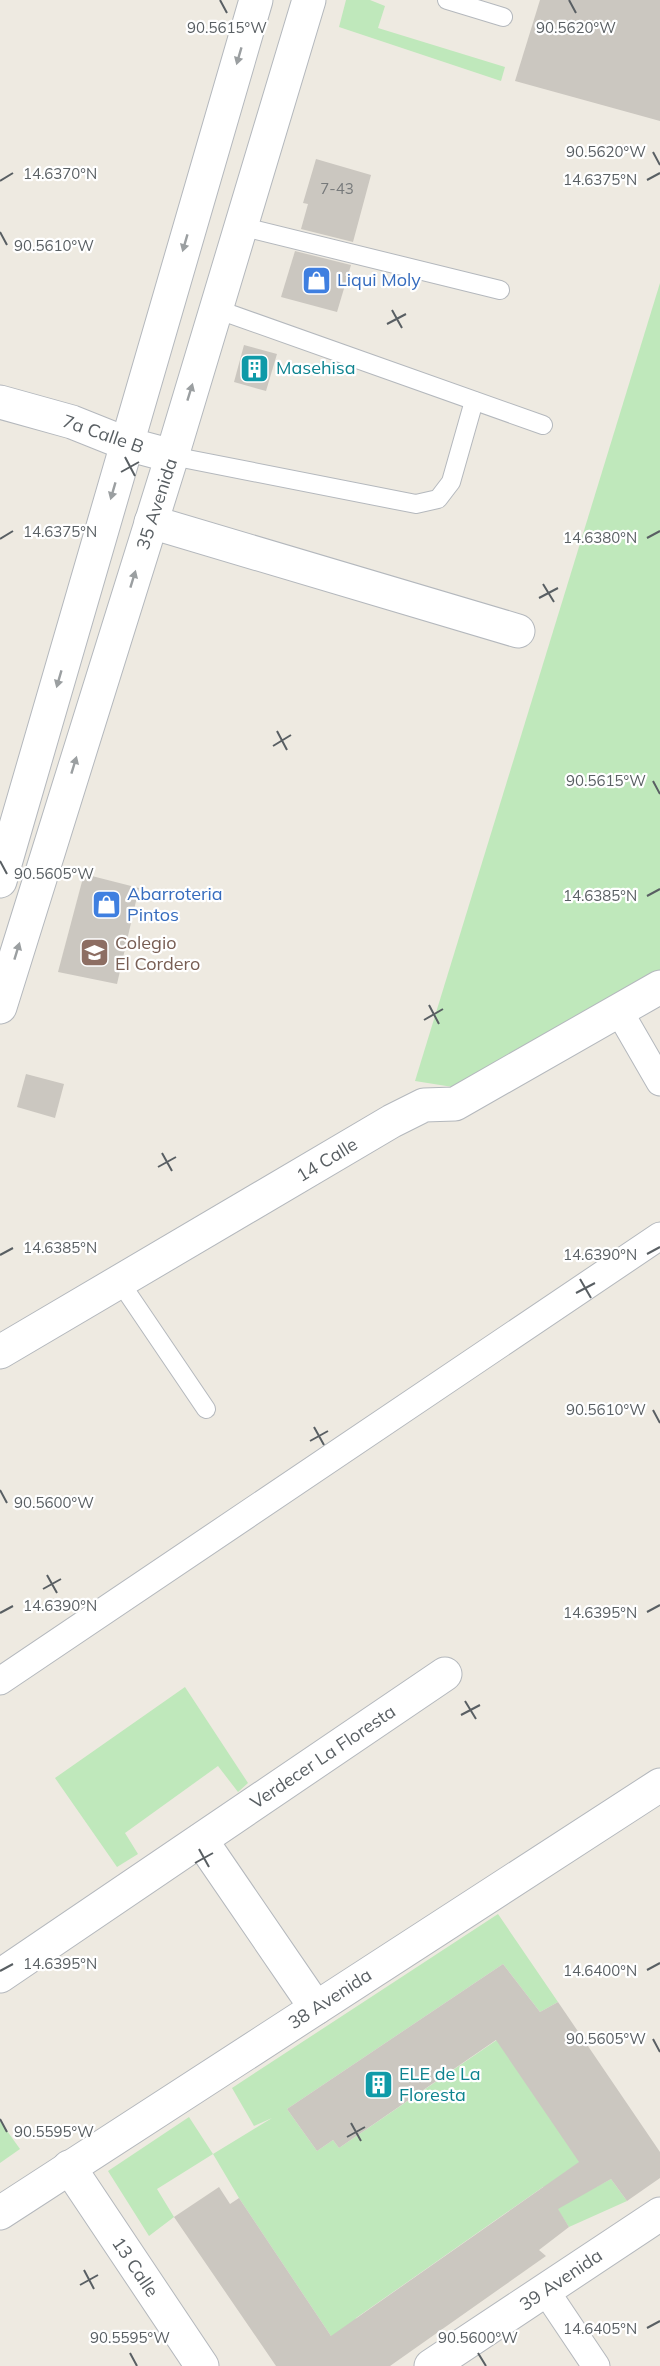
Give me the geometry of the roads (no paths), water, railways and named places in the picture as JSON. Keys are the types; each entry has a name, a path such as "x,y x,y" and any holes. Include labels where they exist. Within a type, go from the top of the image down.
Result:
{"street":[{"path":"0,881 256,0"},
{"name":"35 Avenida","path":"0,1007 172,456 309,0"},
{"name":"7a Calle B","path":"0,402 72,422 127,444 172,456"},
{"path":"151,522 518,631"},
{"name":"14 Calle","path":"0,1352 392,1121 424,1105 455,1104 660,987"},
{"path":"619,1011 660,1082"},
{"path":"0,1681 660,1236"},
{"name":"Verdecer La Floresta","path":"0,1976 445,1674"},
{"name":"38 Avenida","path":"0,2213 660,1785"},
{"path":"201,1840 316,2008"},
{"name":"13 Calle","path":"69,2167 202,2366"},
{"name":"39 Avenida","path":"431,2366 660,2214"},
{"path":"545,2290 596,2366"}],"lane":[{"path":"447,0 503,17"},
{"path":"240,226 500,290"},
{"path":"216,309 543,425"},
{"path":"172,456 416,504 438,499 451,482 474,400"},
{"path":"120,1282 206,1409"}],"place":[{"name":"Liqui Moly","path":"316,280"},
{"name":"Masehisa","path":"255,368"},
{"name":"Abarroteria Pintos","path":"106,904"},
{"name":"Colegio El Cordero","path":"94,953"},
{"name":"ELE de La Floresta","path":"378,2084"}]}
